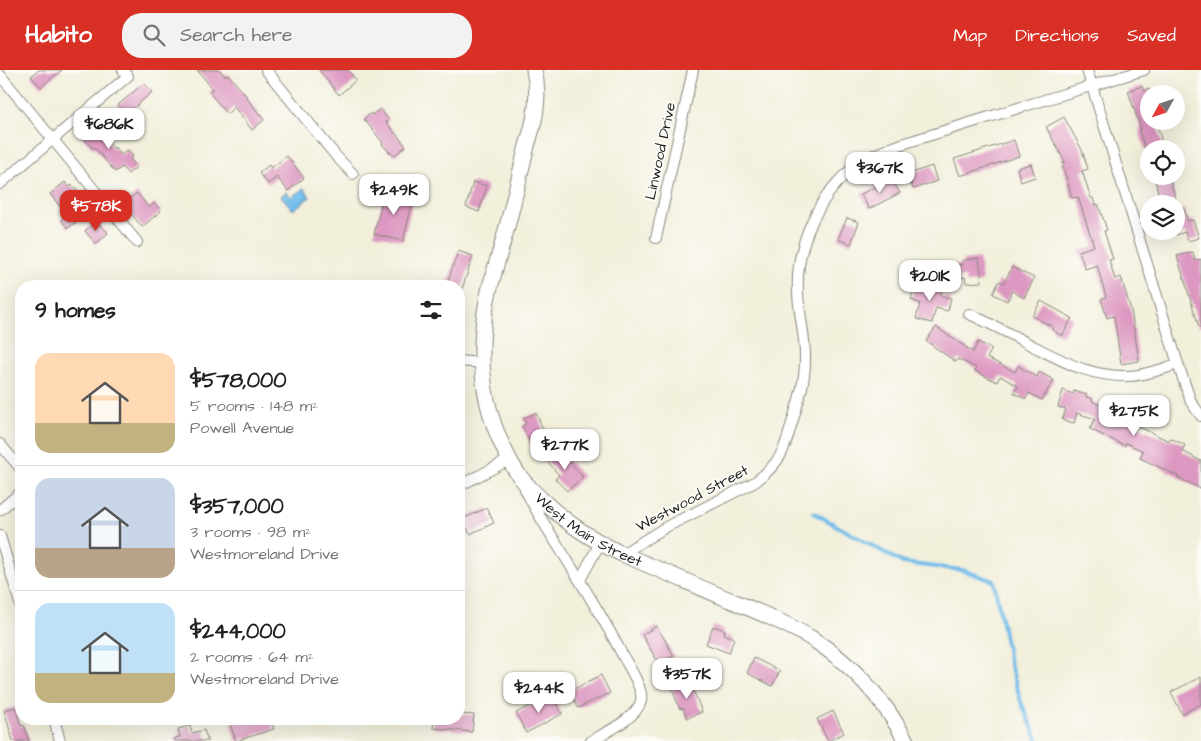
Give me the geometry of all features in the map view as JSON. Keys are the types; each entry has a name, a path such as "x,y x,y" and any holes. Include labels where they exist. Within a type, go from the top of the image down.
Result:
{"main road":[{"name":"West Main Street","path":"534,70 538,95 536,112 493,273 483,335 482,363 489,412 496,433 509,460 518,474 554,511 600,543 758,612 796,630 826,648 853,670 875,693 892,716 906,741"}],"street":[{"path":"0,184 128,76 123,70"},
{"path":"266,70 336,156 354,174"},
{"name":"Linwood Drive","path":"656,238 693,70"},
{"path":"1087,70 1178,364 1191,402 1201,416"},
{"name":"Westwood Street","path":"622,554 666,528 755,482 776,464 784,450 800,394 806,361 805,339 798,293 798,271 802,249 808,231 819,209 844,176 860,163 877,153 1144,70"},
{"path":"0,75 137,242"},
{"path":"969,314 1070,365 1089,372 1108,376 1130,376 1153,372 1178,364"},
{"path":"465,362 482,363"},
{"path":"0,444 15,462"},
{"path":"465,483 509,460"},
{"path":"518,474 544,523 605,621 641,694 641,701 637,709 628,718 610,731 591,741"},
{"path":"0,510 15,497"},
{"path":"0,536 15,587"},
{"path":"580,580 600,543"},
{"path":"56,725 60,741"}],"water":[{"path":"304,188 310,197 293,210 281,196 286,192 291,197"}],"building":[{"path":"39,70 62,70 41,87 31,76"},
{"path":"197,70 220,70 225,76 228,74 264,120 252,130 234,107 227,114 209,92 213,89"},
{"path":"319,70 348,70 356,80 339,95"},
{"path":"144,83 152,92 126,115 118,105"},
{"path":"1140,87 1140,126 1128,91"},
{"path":"380,109 389,120 386,122 406,146 394,156 382,144 364,119"},
{"path":"1064,117 1082,150 1088,169 1082,171 1091,198 1093,198 1095,205 1098,204 1107,230 1104,231 1113,259 1109,260 1115,279 1121,277 1131,310 1139,361 1121,364 1114,316 1107,318 1101,299 1106,297 1097,265 1085,269 1079,251 1094,246 1078,197 1072,198 1062,163 1065,162 1046,127"},
{"path":"97,122 102,129 99,132 114,149 115,147 121,155 128,150 133,156 130,159 137,167 128,174 122,167 115,172 81,135"},
{"path":"1139,130 1159,130 1161,140 1142,140"},
{"path":"1014,140 1019,156 960,176 954,159"},
{"path":"287,156 304,178 288,191 277,177 268,184 259,173 269,165 271,168"},
{"path":"1031,164 1035,177 1021,182 1017,168"},
{"path":"932,166 937,181 913,189 908,174"},
{"path":"892,179 900,193 869,209 861,194"},
{"path":"65,182 69,187 72,185 79,193 73,198 76,202 73,204 83,217 68,228 61,220 67,215 50,194"},
{"path":"473,182 487,186 479,212 466,207"},
{"path":"1156,185 1172,185 1175,195 1159,195"},
{"path":"385,190 414,197 403,241 374,234"},
{"path":"137,193 149,208 154,203 161,211 142,227 123,204"},
{"path":"1185,212 1188,221 1193,220 1199,238 1188,241 1185,232"},
{"path":"847,218 859,222 851,244 838,239"},
{"path":"96,221 108,233 96,244 85,231"},
{"path":"458,251 473,256 465,280 448,280"},
{"path":"1193,252 1195,261 1201,259 1201,327 1199,327 1177,256"},
{"path":"979,258 982,282 966,283 965,277 955,278 954,266 963,264 963,260"},
{"path":"1012,267 1034,278 1024,298 1012,291 1007,301 993,294 999,281 1004,283"},
{"path":"927,283 943,287 940,296 951,298 948,311 936,308 932,323 916,319 920,303 911,300 914,288 925,291"},
{"path":"1041,301 1072,318 1062,336 1052,330 1053,327 1032,316"},
{"path":"936,327 973,352 978,342 992,349 987,358 1015,372 1018,366 1037,377 1039,372 1054,380 1042,400 1029,393 1026,399 1014,393 1018,386 1000,376 997,382 975,371 976,368 958,359 956,362 926,341"},
{"path":"1063,390 1073,394 1074,391 1087,395 1086,397 1093,399 1092,401 1116,413 1118,411 1131,417 1129,421 1135,425 1169,441 1170,438 1185,445 1182,451 1201,461 1201,489 1140,458 1143,451 1126,443 1125,446 1090,429 1095,419 1077,413 1074,423 1062,420 1066,409 1058,407"},
{"path":"536,413 548,440 532,447 522,426 526,424 523,418"},
{"path":"559,450 583,477 567,491 555,479 559,475 547,461"},
{"path":"487,508 494,523 470,534 465,525 465,518"},
{"path":"657,626 674,656 659,664 642,635"},
{"path":"713,626 725,630 724,634 734,638 729,653 706,644"},
{"path":"754,658 780,671 772,686 747,673"},
{"path":"601,675 610,693 578,708 570,691"},
{"path":"1201,677 1201,704 1182,714 1171,692"},
{"path":"687,683 689,688 692,687 702,712 687,718 683,708 680,709 672,689"},
{"path":"552,695 562,714 526,733 516,713"},
{"path":"15,707 15,725 24,725 29,741 13,741 4,710"},
{"path":"833,711 844,733 828,741 817,719"},
{"path":"465,714 474,715 472,732 433,728 433,725 465,725"},
{"path":"230,725 273,725 274,729 236,741"},
{"path":"190,726 192,733 204,730 208,741 175,741 174,738 180,737 178,729"}],"waterway":[{"path":"814,513 903,563 962,570 994,581 1009,660 1021,702 1038,741"}]}
